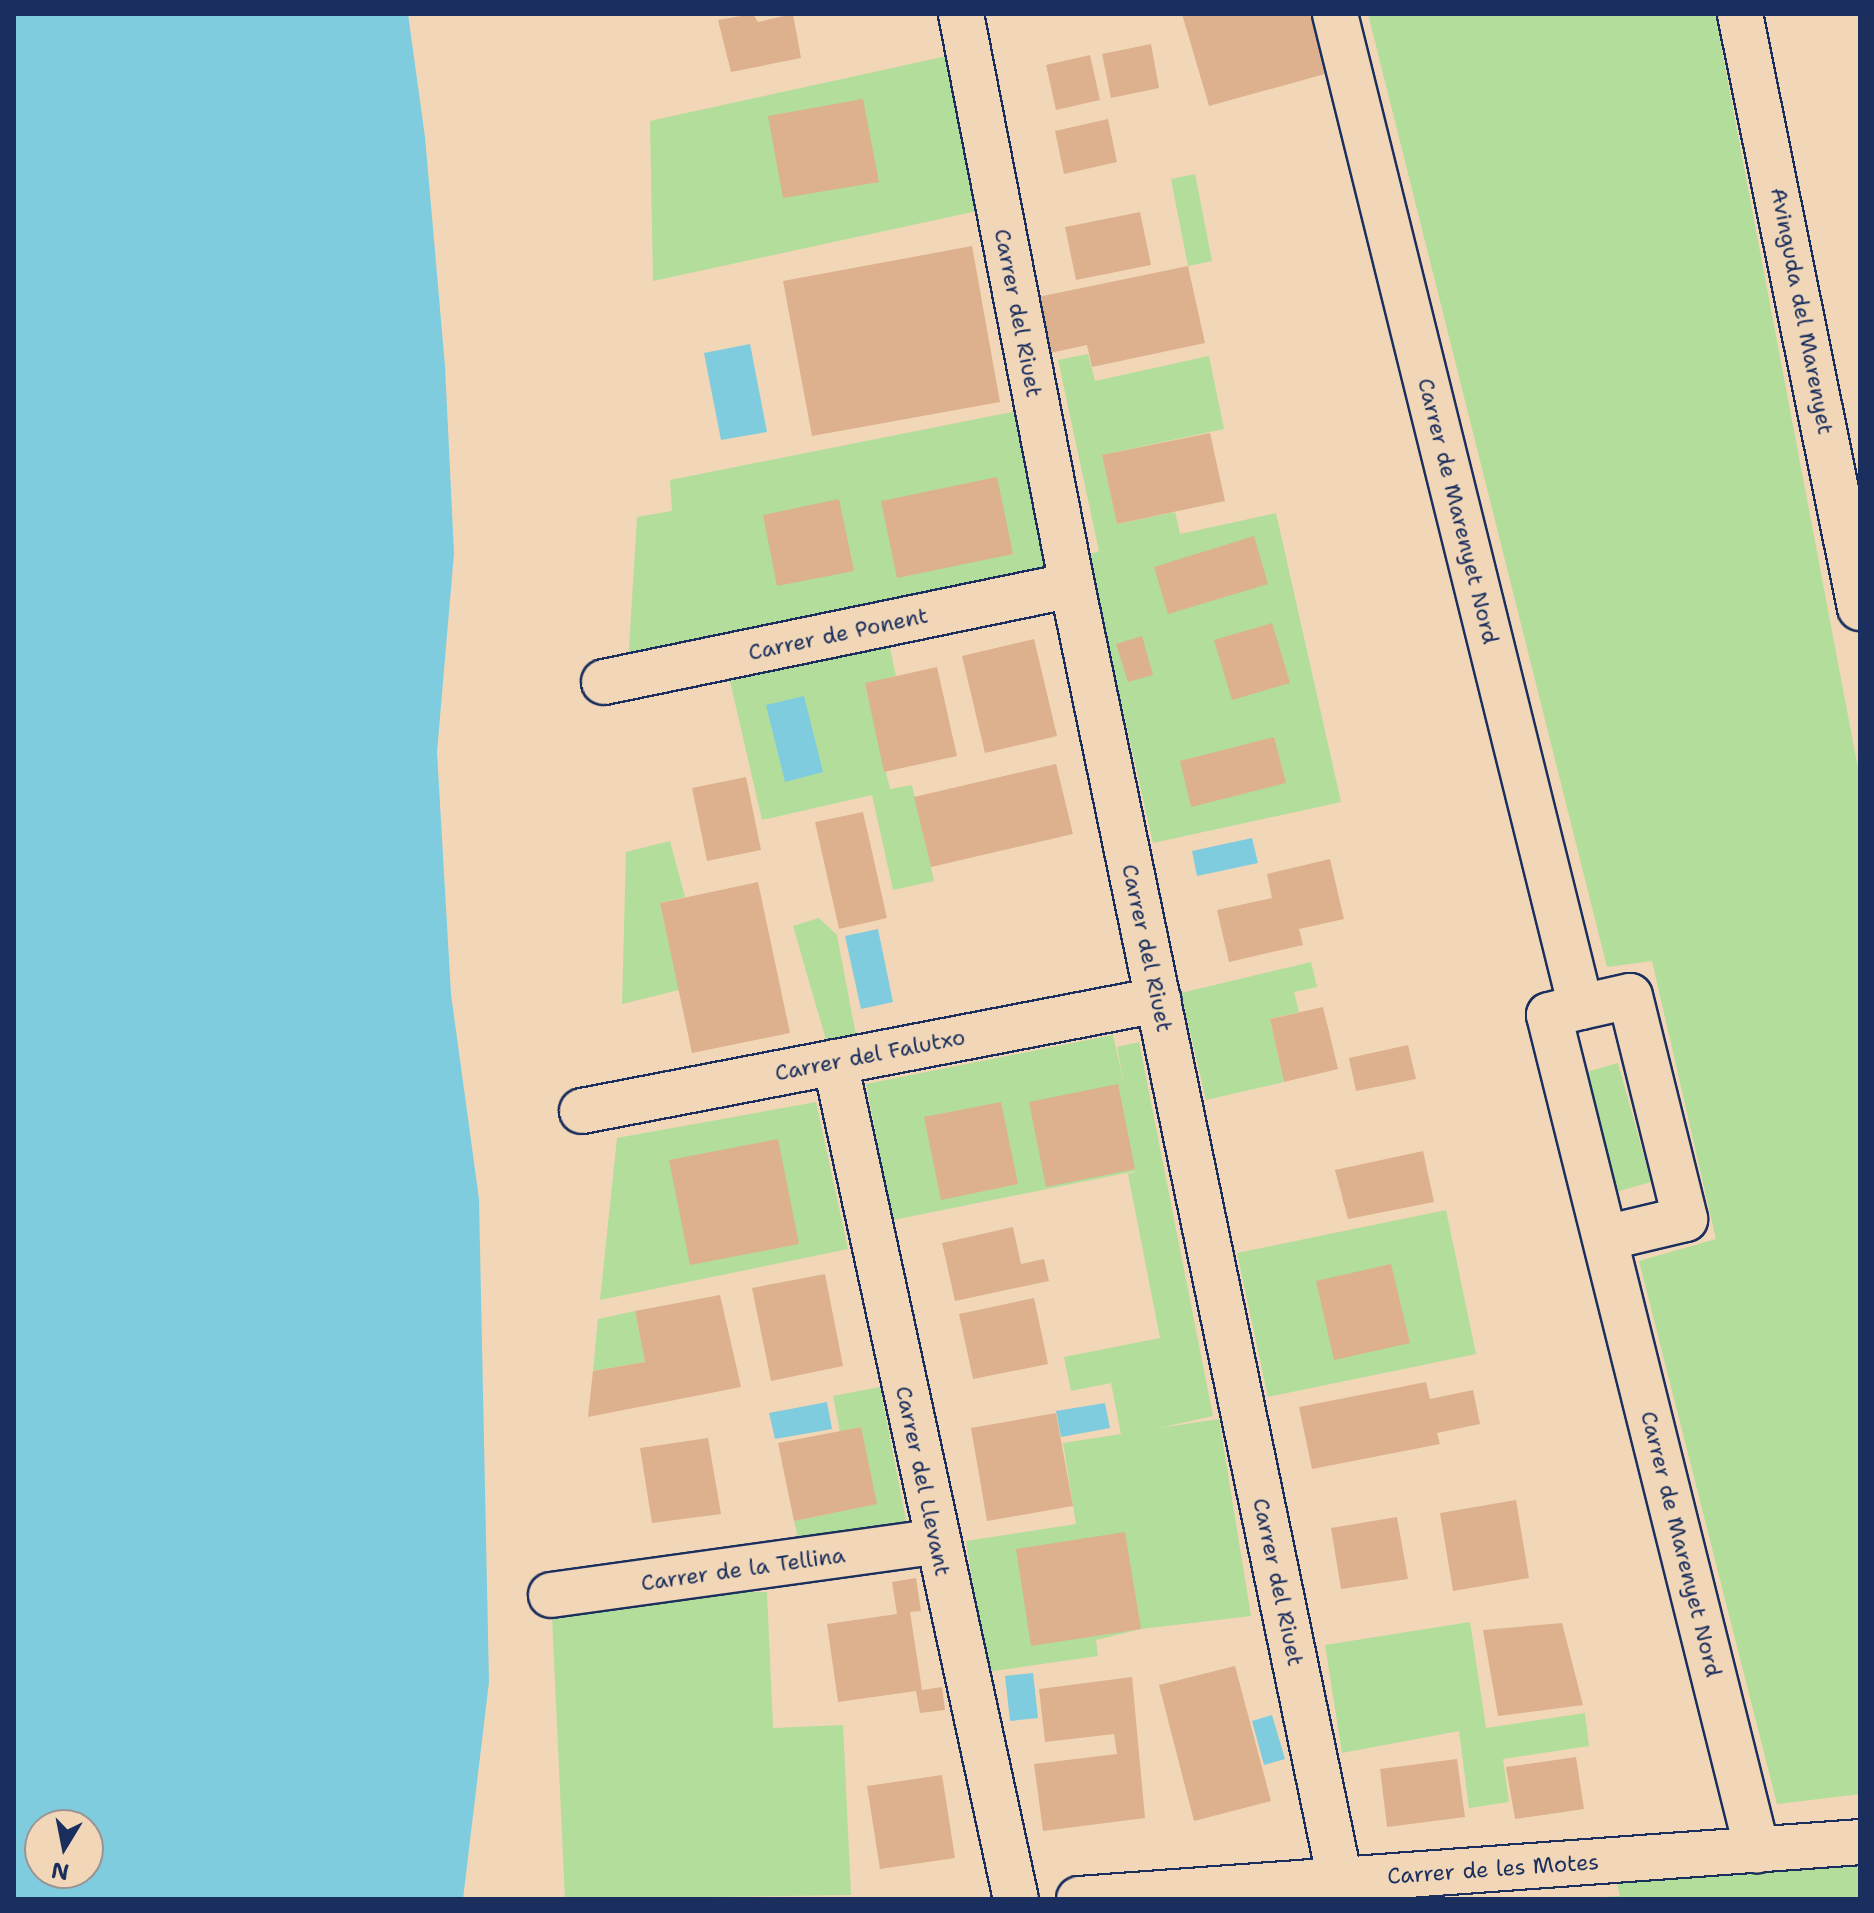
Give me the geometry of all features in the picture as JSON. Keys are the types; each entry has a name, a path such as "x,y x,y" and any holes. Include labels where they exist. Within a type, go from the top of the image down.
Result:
{"street":[{"name":"Carrer de Marenyet Nord","path":"1335,14 1581,1007"},
{"name":"Avinguda del Marenyet","path":"1740,14 1860,608"},
{"name":"Carrer del Riuet","path":"974,17 1072,585 1340,1880"},
{"name":"Carrer de Ponent","path":"604,682 1072,585"},
{"name":"Carrer de Marenyet Nord","path":"1605,1238 1685,1219 1630,996 1549,1015 1757,1850"},
{"name":"Carrer del Falutxo","path":"582,1111 1158,1000"},
{"name":"Carrer del Llevant","path":"835,1062 935,1542 1016,1899"},
{"name":"Carrer de la Tellina","path":"551,1595 935,1542"},
{"name":"Carrer de les Motes","path":"1079,1899 1165,1896 1860,1842"}],"green space":[{"path":"1368,14 1715,14 1860,779 1860,1794 1777,1804 1639,1261 1716,1239 1652,961 1607,967"},
{"path":"947,56 977,211 653,281 650,121"},
{"path":"1195,174 1212,261 1188,266 1171,179"},
{"path":"1088,354 1095,381 1209,356 1224,429 1102,455 1117,524 1175,512 1180,534 1276,513 1341,802 1153,843 1088,555 1099,551 1058,360"},
{"path":"1017,411 1049,572 628,665 637,517 672,511 670,480"},
{"path":"889,644 896,676 865,684 890,789 912,785 934,881 893,890 872,795 762,820 730,681"},
{"path":"670,841 685,897 660,903 679,990 622,1004 626,852"},
{"path":"819,918 837,935 857,1041 828,1047 793,926"},
{"path":"1311,962 1317,987 1294,992 1299,1012 1270,1019 1284,1082 1206,1100 1181,993"},
{"path":"1113,1035 1125,1088 1117,1047 1139,1042 1213,1416 1159,1428 1219,1419 1251,1616 1141,1629 1096,1640 1098,1656 987,1672 966,1541 1076,1524 1063,1443 1121,1434 1111,1383 1071,1391 1064,1357 1160,1338 1128,1174 1141,1170 893,1220 866,1084"},
{"path":"1618,1063 1651,1182 1616,1192 1583,1073"},
{"path":"816,1102 848,1249 600,1300 617,1138"},
{"path":"1446,1210 1476,1354 1268,1397 1237,1253"},
{"path":"635,1311 645,1362 593,1371 598,1319"},
{"path":"880,1387 908,1530 801,1550 794,1521 876,1504 861,1427 840,1432 833,1396"},
{"path":"767,1592 773,1728 843,1725 851,1895 565,1899 551,1595"},
{"path":"1470,1622 1486,1728 1585,1713 1589,1746 1503,1759 1509,1802 1469,1808 1459,1731 1342,1753 1325,1645"},
{"path":"1860,1859 1860,1899 1566,1899 1620,1896 1614,1871"}],"water":[{"path":"14,14 408,14 425,137 445,366 454,553 437,752 451,994 479,1199 489,1682 463,1899 14,1899"},
{"path":"750,344 767,432 721,440 704,353"},
{"path":"804,696 823,772 785,782 766,705"},
{"path":"1252,838 1258,863 1197,876 1192,851"},
{"path":"878,929 893,1002 861,1009 845,936"},
{"path":"827,1402 832,1429 775,1439 769,1413"},
{"path":"1105,1403 1110,1428 1061,1437 1056,1411"},
{"path":"1033,1673 1038,1718 1010,1721 1005,1676"},
{"path":"1272,1715 1285,1759 1264,1765 1252,1721"}],"building":[{"path":"753,14 758,22 793,14 801,58 731,72 718,20"},
{"path":"1182,14 1319,14 1325,74 1209,106"},
{"path":"1151,44 1159,88 1111,98 1102,54"},
{"path":"1090,55 1100,100 1056,110 1046,65"},
{"path":"863,99 879,182 783,198 768,116"},
{"path":"1108,119 1117,162 1064,174 1055,131"},
{"path":"1140,212 1151,265 1076,280 1065,227"},
{"path":"972,246 1000,402 812,436 783,281"},
{"path":"1188,266 1205,343 1092,367 1087,345 1050,353 1038,297"},
{"path":"1210,433 1225,501 1117,524 1102,455"},
{"path":"997,477 1013,554 897,578 881,501"},
{"path":"839,499 854,571 777,586 763,515"},
{"path":"1254,536 1268,584 1168,614 1154,567"},
{"path":"1272,623 1290,683 1232,700 1214,640"},
{"path":"1142,636 1153,675 1128,682 1116,644"},
{"path":"1034,639 1057,736 985,753 962,656"},
{"path":"937,667 957,756 884,772 865,683"},
{"path":"1274,737 1286,783 1191,807 1180,761"},
{"path":"1056,764 1073,834 931,867 914,797"},
{"path":"746,777 761,850 707,861 692,788"},
{"path":"863,812 887,918 839,929 815,822"},
{"path":"1330,859 1344,919 1299,929 1303,945 1229,962 1217,910 1272,898 1267,874"},
{"path":"758,882 790,1033 692,1053 660,903"},
{"path":"1323,1007 1338,1069 1284,1082 1270,1019"},
{"path":"1408,1045 1416,1079 1356,1091 1349,1058"},
{"path":"1118,1084 1135,1169 1046,1187 1029,1102"},
{"path":"1001,1102 1018,1184 941,1200 924,1117"},
{"path":"778,1139 799,1244 690,1265 669,1160"},
{"path":"1423,1151 1434,1202 1348,1219 1335,1170"},
{"path":"1013,1227 1021,1264 1044,1259 1049,1281 955,1301 942,1243"},
{"path":"1391,1264 1410,1343 1334,1360 1316,1281"},
{"path":"825,1274 843,1366 771,1381 752,1288"},
{"path":"720,1295 741,1387 588,1417 593,1371 645,1362 635,1311"},
{"path":"1034,1298 1048,1364 973,1379 959,1314"},
{"path":"1426,1382 1430,1399 1473,1390 1480,1424 1437,1433 1440,1444 1312,1469 1299,1407"},
{"path":"1056,1413 1073,1506 987,1521 971,1428"},
{"path":"861,1427 877,1504 794,1521 778,1443"},
{"path":"708,1438 721,1514 652,1523 640,1448"},
{"path":"1516,1500 1529,1578 1453,1591 1440,1513"},
{"path":"1397,1517 1408,1579 1341,1589 1331,1528"},
{"path":"1125,1532 1141,1629 1031,1646 1016,1549"},
{"path":"916,1578 921,1611 910,1612 922,1690 942,1687 945,1710 920,1713 916,1691 838,1702 827,1624 897,1614 892,1582"},
{"path":"1562,1623 1583,1705 1498,1716 1483,1630"},
{"path":"1235,1666 1271,1801 1194,1821 1159,1685"},
{"path":"1132,1677 1145,1818 1043,1831 1034,1764 1117,1754 1114,1734 1045,1742 1039,1689"},
{"path":"1576,1757 1584,1809 1515,1819 1506,1767"},
{"path":"1457,1759 1465,1817 1387,1827 1380,1769"},
{"path":"942,1775 955,1858 880,1869 867,1786"}]}
